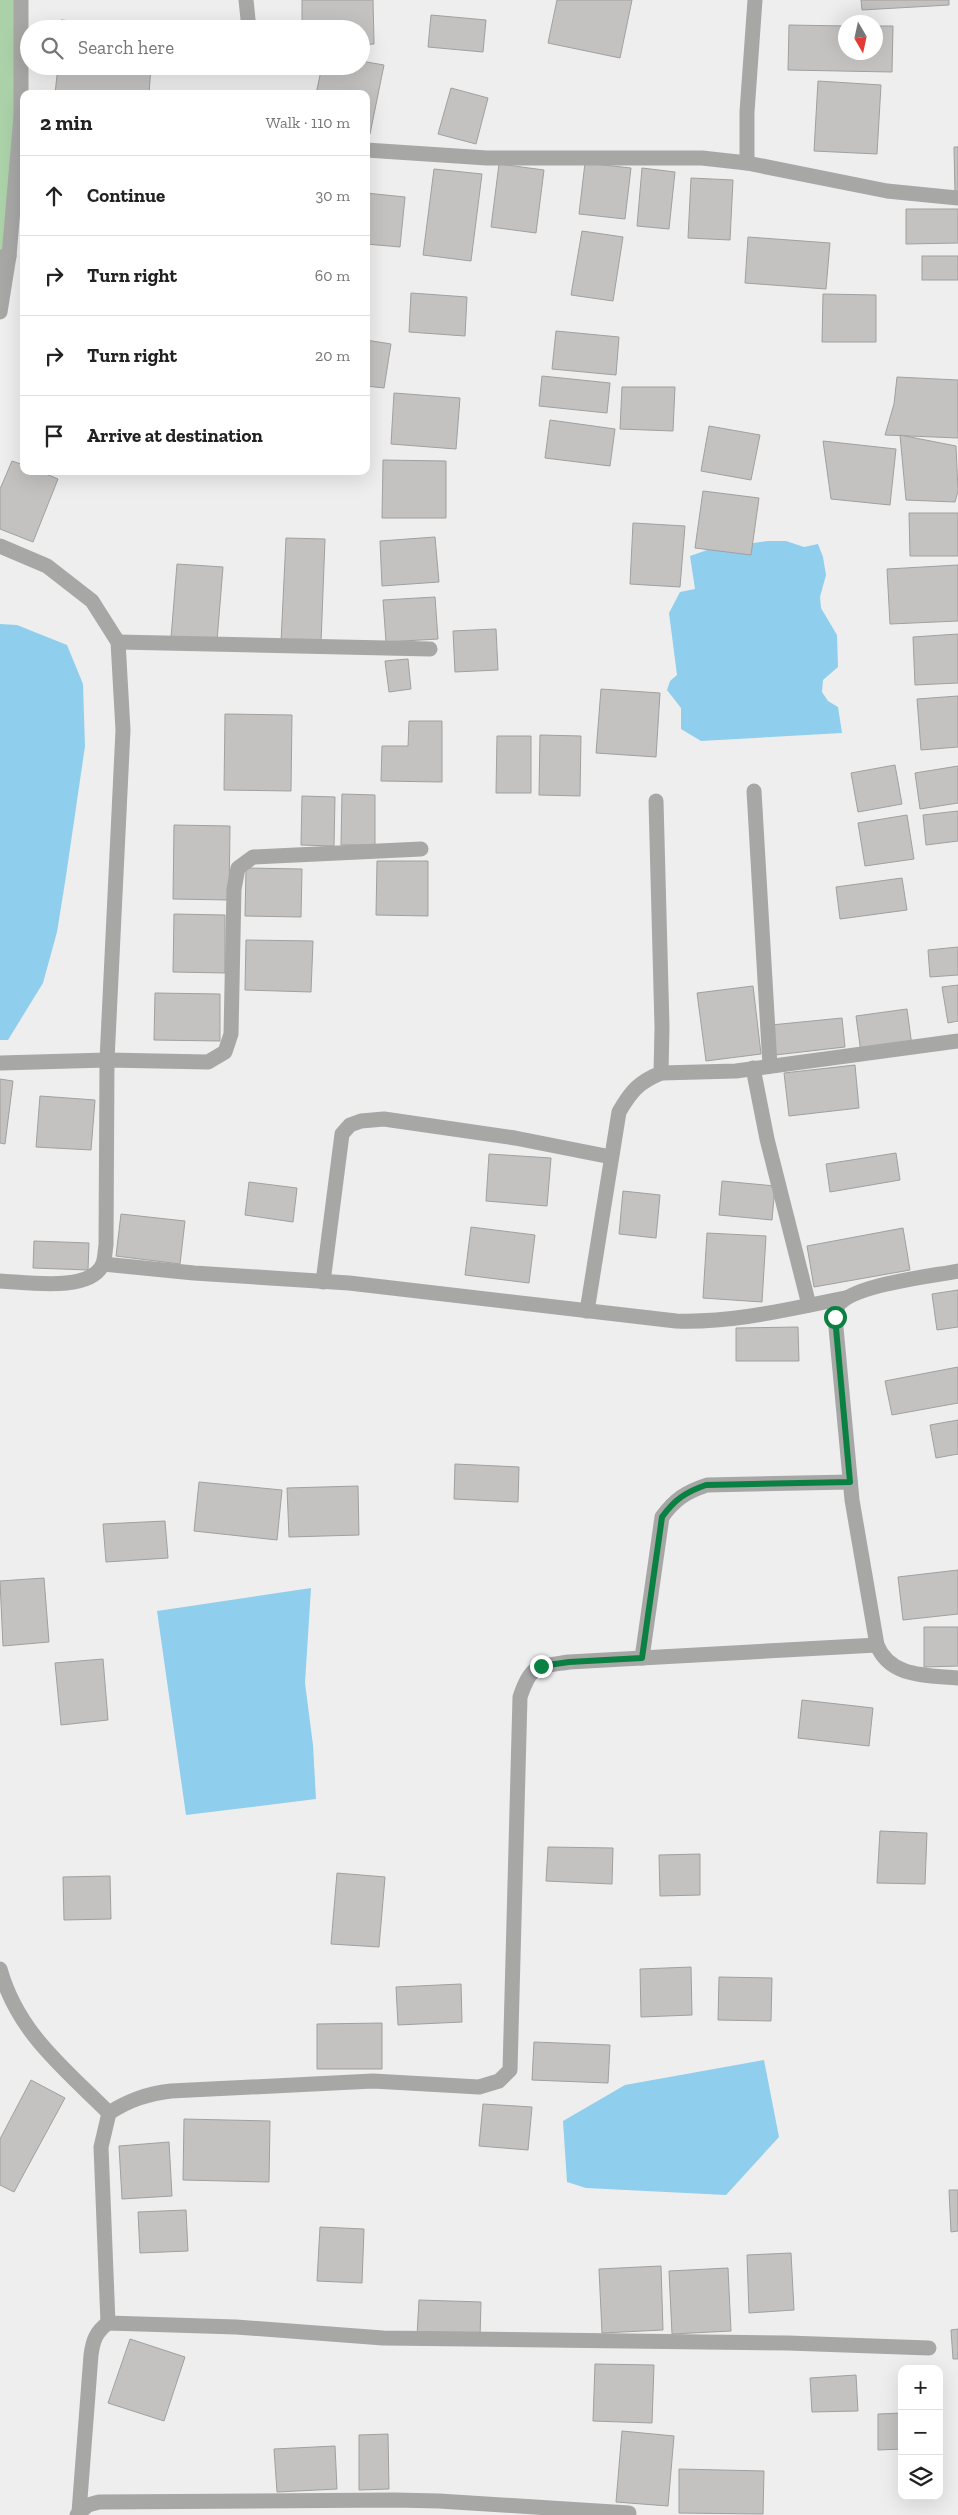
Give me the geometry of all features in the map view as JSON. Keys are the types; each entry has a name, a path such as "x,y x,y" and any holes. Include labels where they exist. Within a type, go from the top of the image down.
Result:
{"street":[{"path":"22,0 22,20"},
{"path":"246,0 247,20"},
{"path":"747,164 747,112 755,0"},
{"path":"22,75 22,90"},
{"path":"0,312 4,257 20,132"},
{"path":"370,150 487,158 702,158 747,164 887,192 958,198"},
{"path":"0,546 47,566 92,601 118,642 123,730 107,1060 106,1245 103,1264 93,1275 83,1281 70,1284 0,1281"},
{"path":"118,642 430,649"},
{"path":"754,791 770,1066"},
{"path":"656,801 662,1027 661,1073"},
{"path":"0,1063 107,1060 208,1062 225,1052 231,1034 234,889 238,868 252,857 421,848"},
{"path":"587,1311 619,1112 627,1098 643,1080 661,1073 753,1068 958,1041"},
{"path":"753,1068 767,1139 809,1306"},
{"path":"323,1282 342,1134 350,1125 361,1121 384,1119 515,1138 611,1157"},
{"path":"103,1264 394,1288 698,1322 752,1316 809,1306 845,1298 860,1290 958,1271"},
{"path":"845,1298 837,1306 835,1317 850,1482 877,1645 882,1656 890,1665 908,1672 958,1678"},
{"path":"642,1658 662,1517 674,1501 687,1492 706,1485 850,1482"},
{"path":"108,2323 100,2146 109,2114 125,2103 148,2094 171,2091 373,2082 479,2086 499,2081 510,2070 512,2062 520,1697 527,1675 541,1666 569,1662 877,1645"},
{"path":"0,1969 7,1993 30,2033 109,2114"},
{"path":"78,2514 90,2355 94,2338 99,2330 108,2323 236,2327 383,2338 769,2343 929,2348"},
{"path":"78,2514 88,2505 99,2502 395,2500 629,2513"}],"green space":[{"path":"0,0 21,0 9,256 0,257"}],"water":[{"path":"768,541 786,541 804,547 818,544 823,557 826,575 820,597 821,608 837,635 838,667 823,680 822,692 828,701 838,707 842,733 701,741 681,729 681,708 667,690 670,681 677,675 669,613 680,592 695,589 690,556 710,549"},
{"path":"0,624 17,625 67,645 83,684 85,746 57,932 43,983 8,1040 0,1040"},
{"path":"311,1588 305,1683 313,1745 316,1799 186,1815 157,1611"},
{"path":"764,2060 779,2137 726,2195 586,2188 567,2182 563,2121 625,2085"}],"building":[{"path":"302,0 373,0 374,44 370,44 370,20 302,20"},
{"path":"557,0 632,0 620,58 548,43"},
{"path":"861,0 949,0 949,5 862,10"},
{"path":"431,15 486,20 483,52 428,47"},
{"path":"789,25 838,26 838,60 883,60 883,26 893,26 892,72 788,70"},
{"path":"370,63 384,65 370,134 370,90 317,90 320,75 370,75"},
{"path":"57,75 150,75 149,90 55,90"},
{"path":"818,81 881,85 877,154 814,151"},
{"path":"451,88 488,98 476,144 438,134"},
{"path":"954,147 958,147 958,195 955,195"},
{"path":"585,163 631,168 625,219 579,214"},
{"path":"499,164 544,170 536,233 491,227"},
{"path":"642,168 675,172 669,229 637,226"},
{"path":"434,169 482,174 471,261 423,255"},
{"path":"691,178 733,180 730,240 688,238"},
{"path":"370,193 405,197 400,247 370,244"},
{"path":"906,209 958,209 958,243 906,244"},
{"path":"582,231 623,237 613,301 571,295"},
{"path":"748,237 830,243 826,289 745,283"},
{"path":"922,256 958,256 958,280 922,280"},
{"path":"411,293 467,297 465,336 409,332"},
{"path":"823,294 876,295 876,342 822,342"},
{"path":"556,331 619,337 616,375 552,369"},
{"path":"370,341 391,344 384,388 370,386"},
{"path":"542,376 610,383 607,413 539,406"},
{"path":"897,377 958,380 958,438 885,435 894,404"},
{"path":"622,387 675,387 673,431 620,429"},
{"path":"394,393 460,398 456,449 391,444"},
{"path":"550,420 615,429 610,466 545,458"},
{"path":"709,426 760,435 751,480 701,471"},
{"path":"900,435 956,446 958,491 955,502 906,500"},
{"path":"823,441 896,449 890,505 831,499"},
{"path":"383,460 446,461 446,518 382,518"},
{"path":"12,461 20,464 20,475 48,475 58,479 33,542 0,529 0,489"},
{"path":"703,491 759,498 751,555 695,548"},
{"path":"909,513 958,513 958,556 910,556"},
{"path":"633,523 685,526 680,587 630,584"},
{"path":"435,537 439,582 382,586 380,541"},
{"path":"286,538 325,539 321,643 281,642"},
{"path":"177,564 223,567 217,641 171,638"},
{"path":"958,565 958,621 890,624 887,569"},
{"path":"435,597 438,639 386,642 383,600"},
{"path":"496,629 498,670 455,672 453,631"},
{"path":"958,634 958,683 915,685 913,637"},
{"path":"408,659 411,689 389,692 385,661"},
{"path":"601,689 660,693 656,757 596,753"},
{"path":"958,696 958,747 921,750 917,699"},
{"path":"225,714 292,715 291,791 224,790"},
{"path":"409,721 442,721 442,782 381,781 382,746 408,746"},
{"path":"540,735 581,736 580,796 539,795"},
{"path":"497,736 531,736 531,793 496,793"},
{"path":"895,765 902,804 858,812 851,773"},
{"path":"958,766 958,803 920,809 915,773"},
{"path":"342,794 375,795 375,845 341,845"},
{"path":"302,796 335,797 334,846 301,845"},
{"path":"958,811 958,841 926,845 923,815"},
{"path":"907,815 914,859 865,866 858,823"},
{"path":"174,825 230,826 229,900 173,899"},
{"path":"377,861 428,861 428,916 376,915"},
{"path":"246,868 302,869 301,917 245,916"},
{"path":"902,878 907,910 840,919 836,887"},
{"path":"174,914 225,915 225,973 173,972"},
{"path":"246,940 313,941 311,992 245,990"},
{"path":"958,947 958,975 930,977 928,950"},
{"path":"958,985 958,1021 948,1023 942,987"},
{"path":"753,986 761,1054 706,1061 697,993"},
{"path":"155,993 220,994 220,1041 154,1040"},
{"path":"907,1009 912,1046 861,1053 856,1016"},
{"path":"842,1018 845,1047 775,1055 771,1025"},
{"path":"855,1065 859,1108 789,1116 784,1073"},
{"path":"0,1079 13,1081 5,1144 0,1143"},
{"path":"40,1096 95,1100 91,1150 36,1147"},
{"path":"896,1153 900,1180 830,1192 826,1164"},
{"path":"489,1154 551,1158 547,1206 486,1201"},
{"path":"722,1181 775,1186 772,1220 719,1215"},
{"path":"249,1182 297,1188 293,1222 245,1215"},
{"path":"623,1191 660,1195 656,1238 619,1234"},
{"path":"121,1214 185,1221 180,1264 116,1256"},
{"path":"471,1227 535,1235 529,1283 465,1275"},
{"path":"903,1228 910,1270 814,1287 807,1246"},
{"path":"707,1233 766,1236 762,1302 703,1298"},
{"path":"34,1241 89,1243 88,1270 33,1268"},
{"path":"958,1290 958,1327 937,1330 932,1294"},
{"path":"798,1327 799,1361 736,1361 736,1328"},
{"path":"958,1367 958,1403 892,1415 885,1381"},
{"path":"958,1420 958,1454 936,1458 930,1425"},
{"path":"455,1464 519,1467 518,1502 454,1499"},
{"path":"199,1482 282,1490 277,1540 194,1531"},
{"path":"358,1486 359,1535 289,1537 287,1488"},
{"path":"165,1521 168,1558 106,1562 103,1524"},
{"path":"958,1570 958,1614 903,1620 898,1577"},
{"path":"44,1578 49,1642 3,1646 0,1581"},
{"path":"924,1627 958,1627 958,1666 924,1667"},
{"path":"103,1659 108,1720 61,1725 55,1663"},
{"path":"802,1700 873,1708 869,1746 798,1738"},
{"path":"880,1831 927,1833 925,1884 877,1883"},
{"path":"548,1847 613,1848 612,1884 546,1881"},
{"path":"700,1854 700,1895 660,1896 659,1855"},
{"path":"337,1873 385,1877 379,1947 331,1944"},
{"path":"110,1876 111,1919 64,1920 63,1877"},
{"path":"691,1967 692,2015 641,2017 640,1969"},
{"path":"719,1977 772,1978 771,2021 718,2020"},
{"path":"461,1984 462,2022 398,2025 396,1987"},
{"path":"382,2023 382,2069 317,2069 317,2024"},
{"path":"534,2042 610,2045 608,2083 532,2080"},
{"path":"31,2080 65,2098 14,2192 0,2185 0,2139"},
{"path":"483,2104 532,2107 528,2150 479,2146"},
{"path":"184,2119 270,2121 269,2182 183,2180"},
{"path":"169,2142 172,2196 122,2199 119,2146"},
{"path":"949,2190 958,2190 958,2231 951,2232"},
{"path":"186,2210 188,2251 140,2253 138,2212"},
{"path":"320,2227 364,2229 362,2283 317,2281"},
{"path":"791,2253 794,2310 749,2313 747,2255"},
{"path":"661,2266 663,2330 602,2333 599,2269"},
{"path":"728,2268 731,2331 672,2334 669,2271"},
{"path":"419,2300 481,2302 480,2338 417,2336"},
{"path":"958,2329 958,2359 953,2359 951,2330"},
{"path":"130,2339 185,2357 164,2421 108,2403"},
{"path":"595,2364 654,2365 652,2423 593,2421"},
{"path":"856,2375 858,2411 812,2412 810,2378"},
{"path":"898,2413 898,2449 878,2450 878,2414"},
{"path":"622,2431 674,2436 668,2506 616,2502"},
{"path":"388,2434 389,2489 359,2490 359,2435"},
{"path":"335,2446 337,2489 277,2492 274,2449"},
{"path":"679,2469 764,2471 763,2514 679,2513"}],"route":[{"path":"541,1666 569,1662 642,1658 662,1517 674,1501 687,1492 706,1485 850,1482 835,1317"}]}
